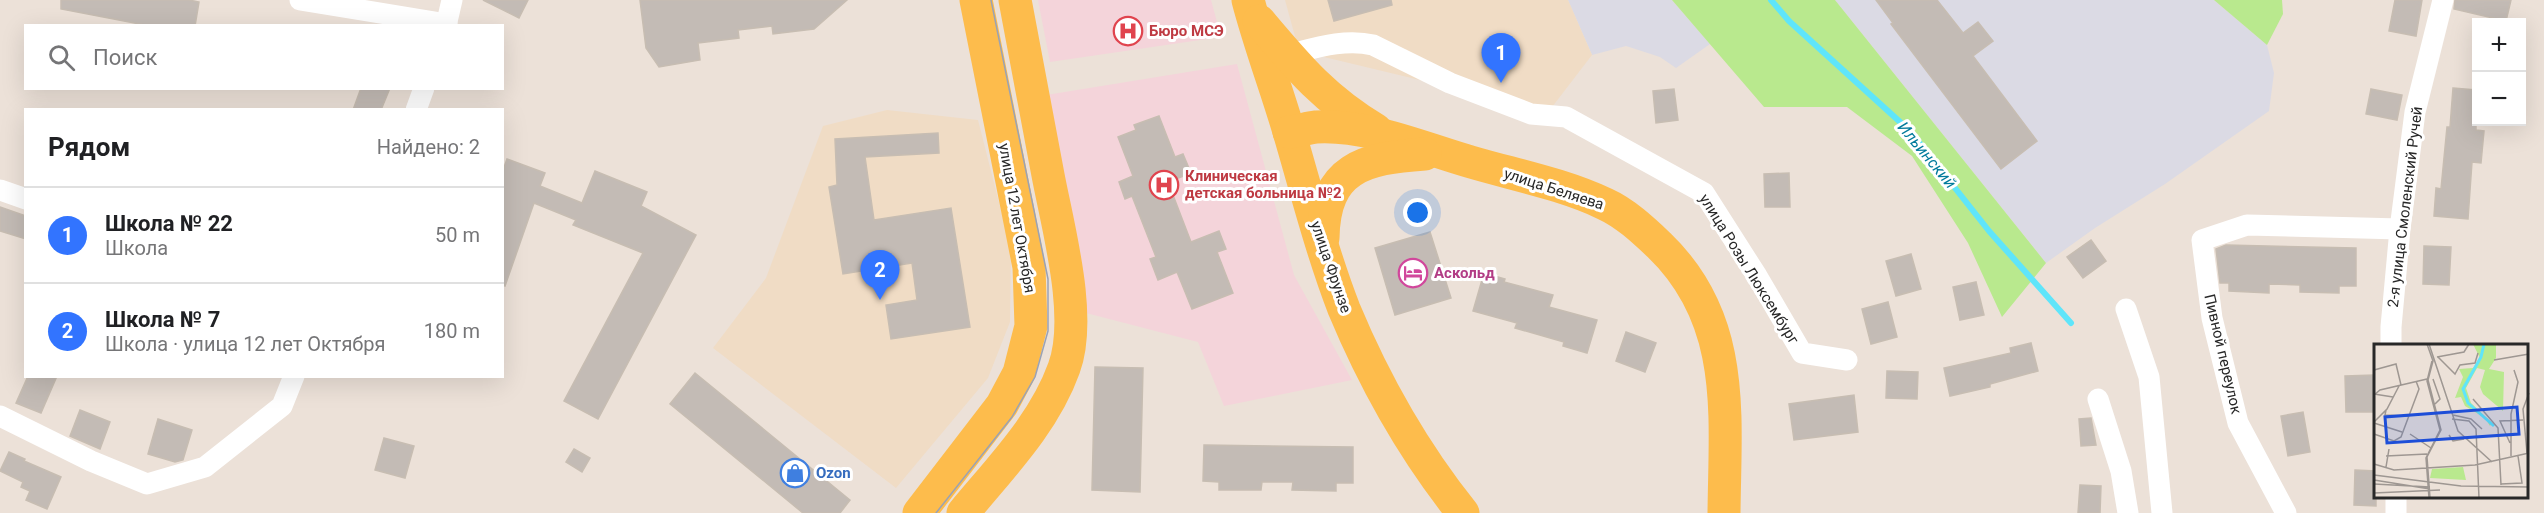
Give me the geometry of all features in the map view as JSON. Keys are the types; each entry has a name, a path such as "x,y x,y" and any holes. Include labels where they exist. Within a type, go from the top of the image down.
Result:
{"main road":[{"name":"улица 12 лет Октября","path":"919,513 1002,405 1019,373 1031,326 1029,267 976,0"},
{"path":"963,513 1029,433 1053,396 1065,366 1069,347 1070,309 1063,254 1015,0"},
{"path":"1250,6 1287,55 1316,87 1346,112 1389,137"},
{"name":"улица Фрунзе","path":"1250,6 1323,249 1344,309 1373,371 1438,481 1463,513"},
{"path":"1289,132 1316,127 1389,137"},
{"name":"улица Беляева","path":"1389,137 1569,190 1606,204 1643,230 1676,262 1696,291 1706,312 1721,357 1724,513"},
{"path":"1323,249 1323,222 1327,202 1334,188 1349,173 1374,160 1394,156 1440,153"}],"street":[{"path":"300,0 441,24"},
{"path":"447,24 452,0"},
{"name":"2-я улица Смоленский Ручей","path":"2391,344 2400,229 2415,112 2443,0"},
{"name":"улица Розы Люксембург","path":"1287,55 1344,42 1373,45 1450,83 1531,114 1566,117 1636,154 1704,193 1757,276 1802,353 1847,360"},
{"path":"417,108 423,90"},
{"path":"0,190 24,199"},
{"name":"Пивной переулок","path":"2286,513 2238,423 2212,318 2202,240 2247,225 2400,229"},
{"path":"2126,309 2149,377 2162,513"},
{"path":"0,416 91,461 147,484 206,467 282,406 293,378"},
{"path":"2098,399 2121,471 2128,513"}],"shaded area":[{"name":"Бюро МСЭ","path":"1038,0 1211,0 1217,22 1207,39 1050,62"},
{"path":"1285,0 1568,0 1592,55 1549,111 1299,51"},
{"path":"1568,0 1672,0 1710,44 1676,68 1660,57 1626,46 1592,55"},
{"path":"1835,0 2214,0 2267,45 2274,73 2269,111 2046,263"},
{"name":"Клиническая детская больница №2","path":"1237,64 1294,275 1352,380 1224,406 1198,342 1086,313 1040,96"},
{"path":"887,110 978,120 1011,250 1010,322 988,378 896,488 713,348 766,278 823,126"}],"green space":[{"path":"1672,0 1835,0 2046,263 2002,317 1968,243 1912,156 1847,107 1764,107"},
{"path":"2214,0 2282,0 2283,14 2267,45"}],"building":[{"path":"61,0 189,0 199,2 195,24 140,24 61,9"},
{"path":"483,0 528,0 519,18"},
{"path":"640,0 847,0 814,29 773,34 772,26 738,30 739,38 698,43 700,60 659,67 646,48"},
{"path":"1328,0 1391,0 1392,5 1334,21"},
{"path":"1876,0 1937,0 1963,33 1978,22 1993,41 1973,56 2037,141 2001,169 1891,24 1893,23"},
{"path":"2395,0 2422,0 2416,36 2389,31"},
{"path":"2455,0 2511,0 2507,18 2493,18 2454,9"},
{"path":"2453,88 2472,90 2472,126 2476,126 2476,130 2484,131 2481,163 2472,162 2468,219 2434,216 2436,188 2441,189 2447,127 2450,127"},
{"path":"1674,89 1678,120 1656,123 1653,91"},
{"path":"2371,89 2402,95 2397,120 2366,114"},
{"path":"360,90 389,90 382,108 354,108"},
{"path":"1159,116 1175,157 1183,154 1191,173 1168,182 1191,242 1219,231 1226,249 1217,252 1233,293 1192,309 1177,272 1158,280 1150,259 1156,257 1132,196 1125,199 1119,182 1133,176 1118,137 1136,130 1134,125"},
{"path":"938,133 939,153 865,157 874,220 951,208 970,327 891,339 886,305 917,300 912,263 843,274 829,187 837,185 835,139"},
{"path":"507,159 545,173 540,186 582,203 595,171 647,192 641,206 696,235 598,419 564,401 643,253 573,225 576,220 534,203 504,286 504,167"},
{"path":"1789,173 1790,207 1765,207 1764,174"},
{"path":"0,207 24,215 24,238 0,231"},
{"name":"Аскольд","path":"1430,232 1451,298 1395,315 1375,248"},
{"path":"2091,240 2106,261 2083,278 2067,257"},
{"path":"2226,245 2356,248 2356,286 2339,286 2339,293 2300,292 2300,285 2269,284 2269,293 2229,291 2229,283 2220,283 2216,249"},
{"path":"2424,246 2451,247 2449,285 2423,284"},
{"path":"1911,254 1921,289 1896,296 1886,261"},
{"path":"1484,273 1505,279 1504,282 1553,295 1549,307 1597,320 1587,353 1563,346 1564,342 1515,328 1517,323 1473,311"},
{"path":"1976,282 1984,315 1960,320 1953,287"},
{"path":"1888,302 1897,337 1871,344 1862,309"},
{"path":"1626,332 1656,343 1645,372 1616,361"},
{"path":"2031,343 2038,371 1990,384 1990,387 1950,396 1944,368 2011,353 2010,348"},
{"path":"1095,367 1143,368 1140,492 1092,490"},
{"path":"1887,371 1918,372 1917,399 1886,398"},
{"path":"695,373 850,500 840,513 803,513 670,404"},
{"path":"2374,375 2374,412 2346,412 2345,376"},
{"path":"27,378 56,378 41,413 16,403"},
{"path":"1854,395 1858,432 1794,440 1789,404"},
{"path":"80,410 110,422 100,449 70,436"},
{"path":"2303,412 2310,452 2288,456 2281,416"},
{"path":"2091,418 2096,445 2081,446 2079,419"},
{"path":"158,419 192,430 183,460 175,462 148,454"},
{"path":"384,438 414,446 405,478 375,470"},
{"path":"1204,445 1353,447 1353,483 1336,483 1336,491 1292,490 1293,482 1262,482 1261,490 1219,490 1219,482 1203,481"},
{"path":"574,449 590,458 582,472 566,462"},
{"path":"9,452 61,477 47,509 26,500 30,491 21,487 23,482 0,471"},
{"path":"2355,470 2374,471 2376,506 2354,505"},
{"path":"2080,485 2101,486 2100,513 2078,513"}],"waterway":[{"name":"Ильинский","path":"1771,0 1789,21 1910,131 1989,231 2071,323"}],"tram line":[{"path":"936,513 1012,417 1035,377 1048,331 1048,279 991,0"}],"place":[{"name":"Бюро МСЭ","path":"1128,31"},
{"name":"Школа № 22","path":"1501,83"},
{"name":"Клиническая детская больница №2","path":"1164,185"},
{"name":"Аскольд","path":"1413,273"},
{"name":"Школа № 7","path":"880,300"},
{"name":"Ozon","path":"795,473"}]}
